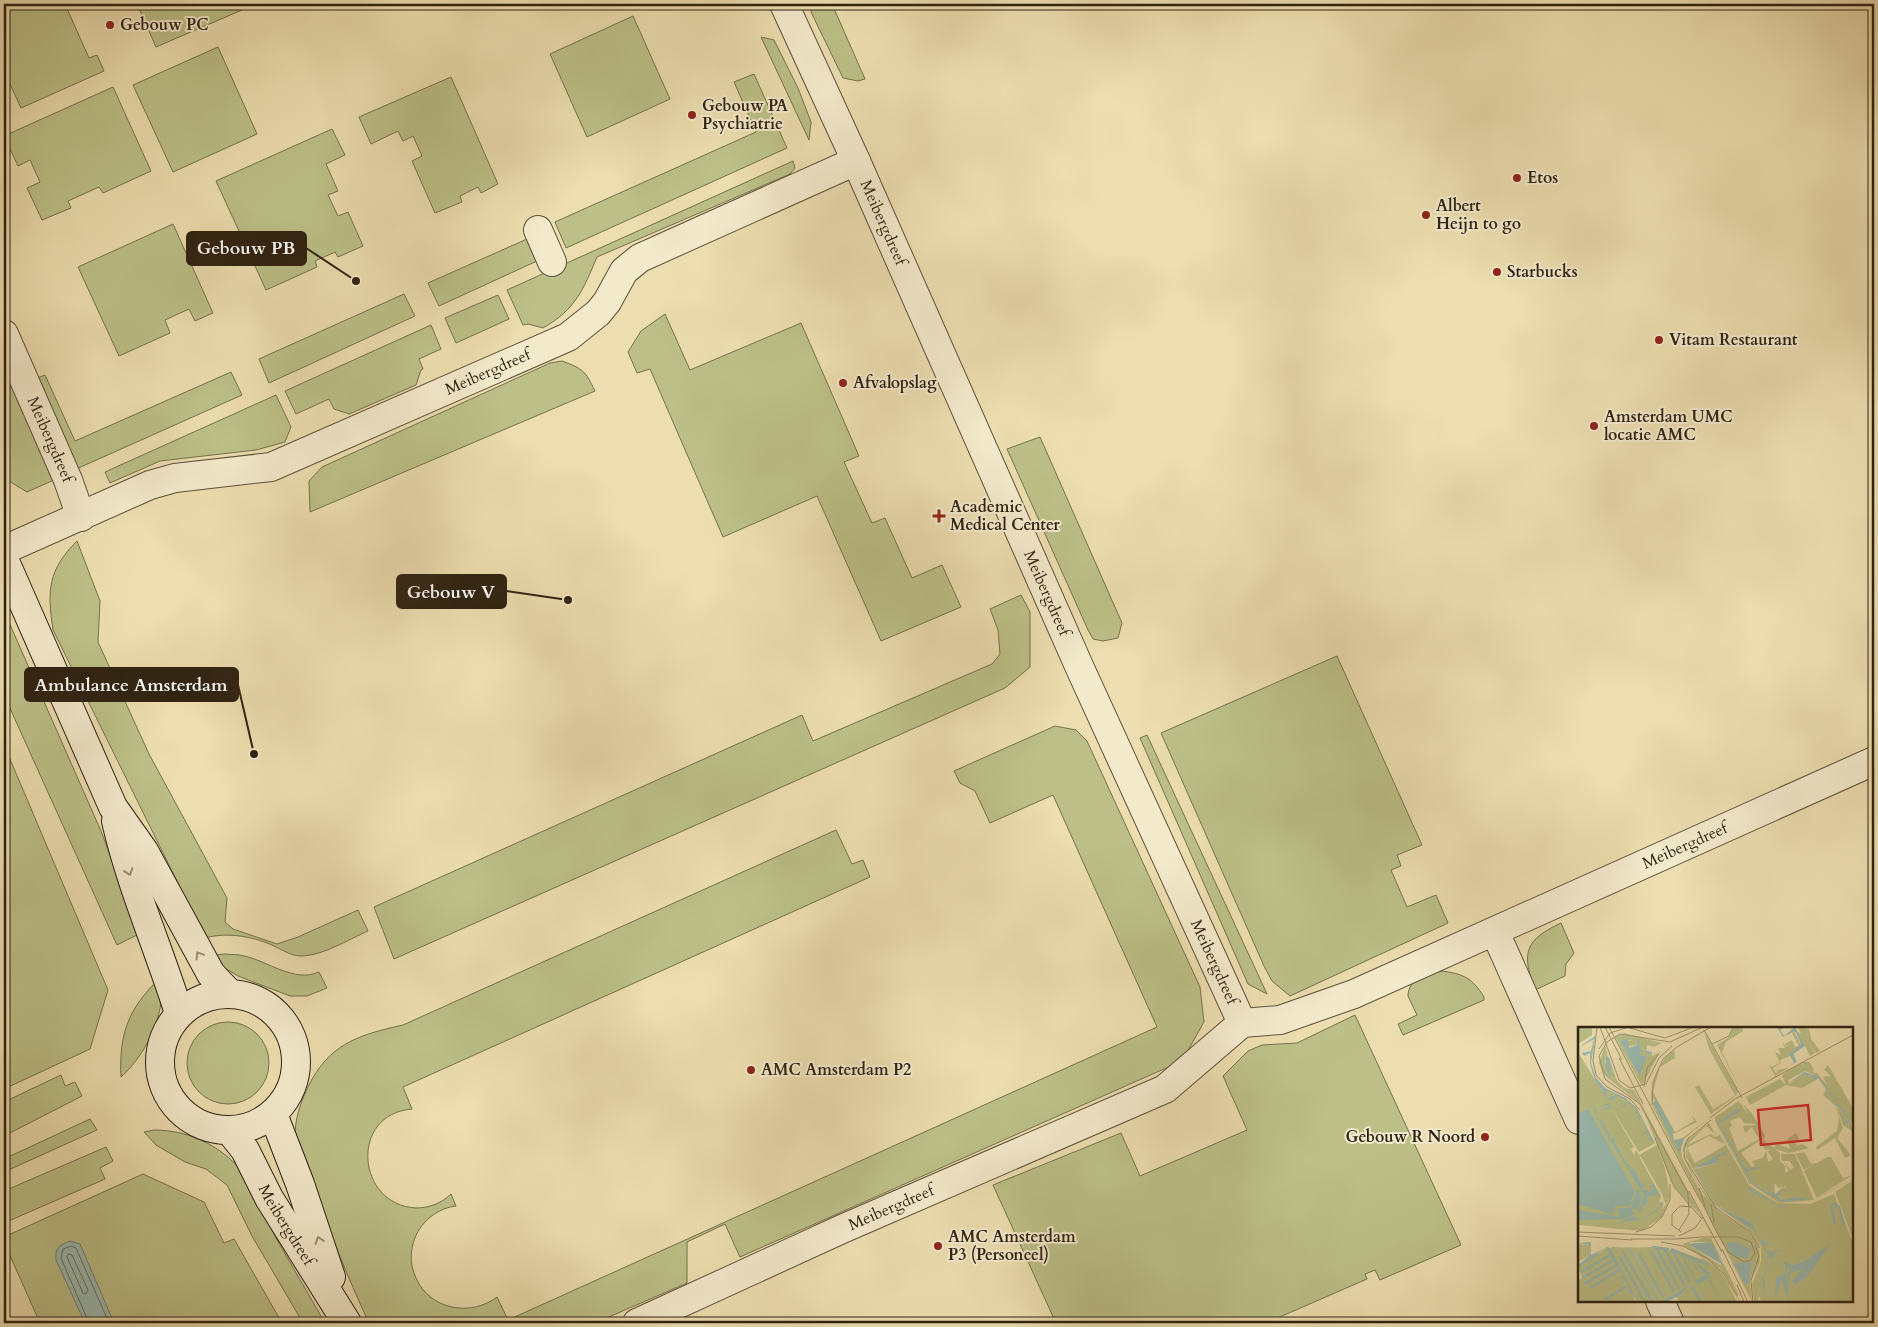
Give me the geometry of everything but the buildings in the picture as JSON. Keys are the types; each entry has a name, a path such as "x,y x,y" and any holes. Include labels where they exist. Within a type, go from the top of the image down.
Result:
{"street":[{"name":"Meibergdreef","path":"784,4 856,160 1079,666 1242,1023"},
{"name":"Meibergdreef","path":"4,550 150,485 175,478 271,467 568,337 598,313 607,302 624,271 640,258 856,160"},
{"path":"538,230 552,262"},
{"name":"Meibergdreef","path":"4,334 68,480 81,517"},
{"path":"4,559 113,808 126,862 151,934 164,964 179,1013"},
{"name":"Meibergdreef","path":"637,1323 842,1229 1165,1089 1242,1023 1280,1020 1354,994 1874,762"},
{"path":"113,808 144,851 211,974 229,993"},
{"path":"1495,932 1578,1118"},
{"path":"229,993 249,996 266,1005 281,1018 292,1037 297,1057 295,1079 286,1098 272,1114 252,1126 229,1130 196,1123 182,1113 166,1091 159,1065 161,1046 168,1029 179,1013 194,1002 211,995 229,993"},
{"name":"Meibergdreef","path":"272,1114 300,1184 346,1321"},
{"name":"Meibergdreef","path":"229,1130 245,1150 269,1198 346,1321"},
{"path":"1660,1302 1670,1323"}],"green space":[{"path":"4,4 65,4 89,58 97,55 104,71 21,108 4,71"},
{"path":"137,4 256,4 156,47"},
{"path":"812,4 832,4 865,79 858,81 843,78 811,12"},
{"path":"633,16 670,99 587,137 550,54"},
{"path":"761,37 774,40 798,88 811,122 809,140"},
{"path":"218,47 257,134 173,172 133,85"},
{"path":"754,74 787,148 566,248 555,222 756,132 734,82"},
{"path":"451,77 498,184 481,193 478,187 460,196 462,202 435,213 412,161 422,156 413,136 403,141 398,131 371,144 359,117"},
{"path":"113,87 151,171 103,193 99,187 68,201 71,208 42,220 27,188 40,182 30,160 18,166 4,136"},
{"path":"332,129 345,155 326,164 338,191 328,195 338,216 348,212 363,246 338,257 335,252 315,261 317,267 266,290 216,181"},
{"path":"793,161 795,168 790,174 597,257 577,298 563,314 543,328 528,324 523,325 507,290"},
{"path":"173,224 213,313 195,321 189,309 165,320 170,333 119,356 78,267"},
{"path":"527,239 537,261 439,306 428,283"},
{"path":"404,294 415,316 269,383 259,359"},
{"path":"498,295 509,319 456,343 445,318"},
{"path":"665,314 690,370 801,323 859,456 844,462 872,523 885,518 912,578 942,565 961,607 881,641 817,496 723,537 650,369 637,373 628,352 641,331"},
{"path":"431,325 441,349 419,359 423,369 416,385 349,414 334,409 329,399 296,414 285,391"},
{"path":"562,361 575,366 583,372 595,391 310,512 309,481 322,467 550,363"},
{"path":"4,364 56,479 27,492 4,478"},
{"path":"231,372 242,395 74,470 35,379 45,375 75,441"},
{"path":"276,395 291,427 285,442 256,450 160,461 110,483 105,472"},
{"path":"1040,437 1122,623 1118,638 1103,641 1093,639 1007,449"},
{"path":"77,541 100,601 98,642 149,754 227,898 225,922 233,929 277,944 298,937 358,910 368,931 335,947 300,956 247,937 221,935 205,938 53,630 50,603 52,581 60,562"},
{"path":"1021,595 1030,612 1030,667 1005,688 394,959 374,907 802,715 813,741 992,664 1000,654 998,630 990,609"},
{"path":"4,611 101,831 139,934 117,945 4,695"},
{"path":"1337,656 1422,845 1397,855 1401,866 1391,870 1407,907 1436,895 1448,923 1290,996 1272,981 1264,966 1161,733"},
{"path":"1055,726 1076,730 1087,741 1200,987 1204,1022 1182,1061 740,1257 725,1224 687,1242 687,1283 595,1323 369,1323 338,1252 301,1158 295,1136 298,1112 302,1100 315,1074 325,1061 346,1044 358,1038 403,1025 836,830 852,864 863,860 870,877 403,1087 412,1109 392,1115 378,1126 370,1142 368,1159 372,1177 381,1192 396,1203 416,1208 426,1207 439,1202 451,1194 456,1206 434,1214 425,1222 413,1242 412,1266 422,1289 431,1297 452,1307 464,1308 487,1303 497,1297 508,1320 1157,1027 1053,795 990,823 975,791 960,783 954,771"},
{"path":"1147,735 1267,994 1248,984 1140,738"},
{"path":"4,745 108,990 90,1049 4,1089"},
{"path":"1561,923 1574,953 1566,964 1565,976 1535,990 1528,966 1529,949 1540,935"},
{"path":"214,955 239,955 300,975 310,975 319,972 327,988 307,996 290,996 238,976 223,967"},
{"path":"1442,971 1467,978 1480,991 1484,1000 1403,1035 1398,1024 1417,1015 1408,996 1411,985 1420,978"},
{"path":"159,979 161,999 156,1023 142,1052 121,1077 122,1048 128,1023 140,1001"},
{"path":"1355,1015 1461,1245 1380,1280 1375,1270 1365,1274 1367,1279 1266,1323 1056,1323 993,1185 1121,1133 1140,1176 1247,1130 1223,1076 1248,1051 1262,1045 1297,1043"},
{"path":"228,1022 244,1025 257,1034 266,1047 269,1063 266,1079 257,1092 244,1101 228,1104 212,1101 199,1092 190,1079 187,1063 190,1047 199,1034 212,1025"},
{"path":"61,1075 65,1086 75,1082 82,1096 4,1136 4,1102"},
{"path":"90,1119 97,1130 4,1172 4,1159"},
{"path":"154,1130 181,1133 194,1137 218,1150 238,1167 247,1178 276,1238 325,1323 303,1323 252,1236 227,1185 206,1169 185,1162 156,1145 144,1132"},
{"path":"106,1147 113,1161 100,1168 105,1179 4,1223 4,1191"},
{"path":"143,1174 204,1202 224,1243 234,1239 282,1323 40,1323 4,1242 4,1237"}],"water":[{"path":"70,1241 80,1244 114,1323 85,1323 56,1260 56,1252 63,1244"}],"place":[{"name":"Gebouw PC","path":"110,25"},
{"name":"Gebouw PA Psychiatrie","path":"692,115"},
{"name":"Etos","path":"1517,178"},
{"name":"Albert Heijn to go","path":"1426,215"},
{"name":"Starbucks","path":"1497,272"},
{"name":"Gebouw PB","path":"356,281"},
{"name":"Vitam Restaurant","path":"1659,340"},
{"name":"Afvalopslag","path":"843,383"},
{"name":"Amsterdam UMC locatie AMC","path":"1594,426"},
{"name":"Academic Medical Center","path":"939,516"},
{"name":"Gebouw V","path":"568,600"},
{"name":"Ambulance Amsterdam","path":"254,754"},
{"name":"AMC Amsterdam P2","path":"751,1070"},
{"name":"Gebouw R Noord","path":"1485,1137"},
{"name":"AMC Amsterdam P3 (Personeel)","path":"938,1246"}]}
